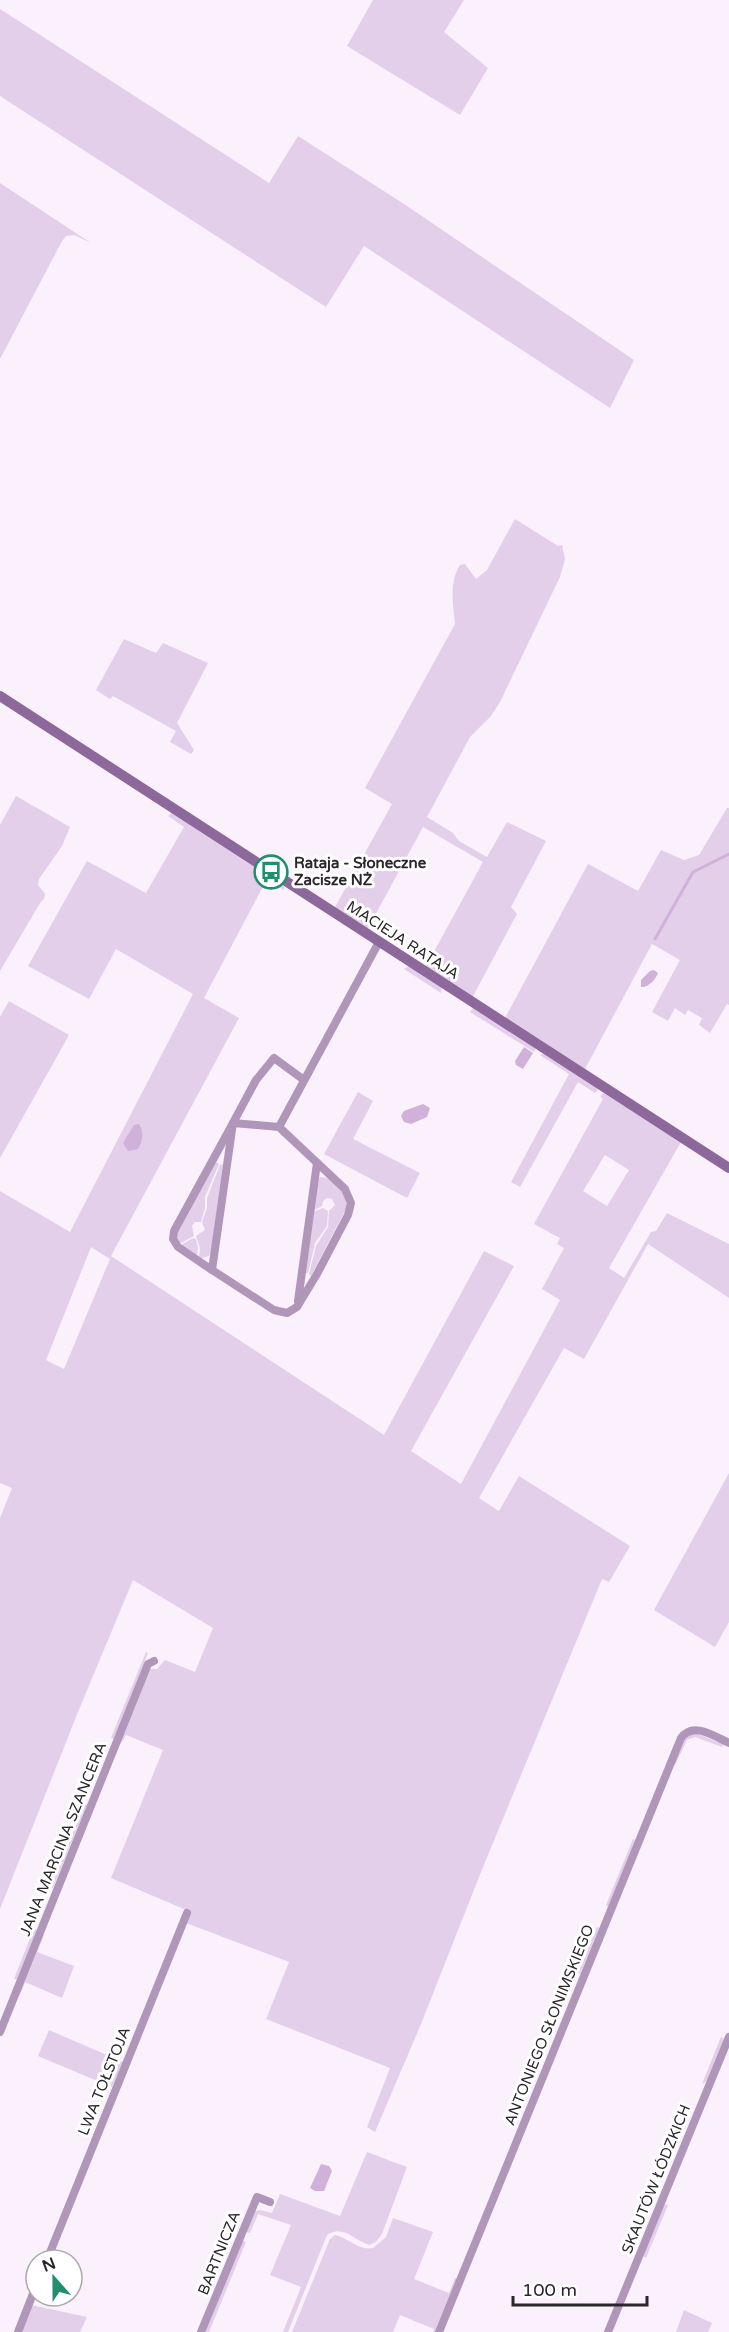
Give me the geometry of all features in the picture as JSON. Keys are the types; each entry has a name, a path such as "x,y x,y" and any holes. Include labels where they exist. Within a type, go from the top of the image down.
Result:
{"street":[{"name":"MACIEJA RATAJA","path":"0,696 729,1168"},
{"path":"279,1128 379,942"},
{"path":"233,1123 279,1128 346,1190 351,1206 338,1235 297,1307 287,1313 277,1311 178,1248 173,1241 173,1235 256,1080 274,1058 304,1080"},
{"path":"212,1269 233,1123"},
{"path":"297,1307 317,1163"},
{"name":"JANA MARCINA SZANCERA","path":"0,2032 148,1664 154,1661"},
{"name":"ANTONIEGO SŁONIMSKIEGO","path":"439,2332 681,1738 688,1731 700,1730 729,1743"},
{"name":"LWA TOŁSTOJA","path":"52,2248 187,1913"},
{"name":"SKAUTÓW ŁÓDZKICH","path":"608,2332 729,2037"},
{"name":"BARTNICZA","path":"201,2332 256,2197 270,2202"},
{"path":"18,2332 27,2308"}],"shaded area":[{"path":"373,0 464,0 444,32 488,68 460,115 347,46"},
{"path":"0,9 269,183 298,136 404,204 634,360 610,408 364,246 326,307 0,96"},
{"path":"0,183 91,243 74,235 66,236 62,241 0,359"},
{"path":"515,519 558,546 562,545 565,559 560,577 500,702 491,716 470,737 427,817 453,833 459,841 487,857 507,822 546,841 511,907 517,914 472,998 425,968 483,862 423,827 367,930 334,909 392,804 365,788 455,624 454,579 460,565 465,564 476,579 487,570"},
{"path":"124,639 156,653 163,643 208,663 177,723 194,750 191,754 170,742 176,731 113,696 110,699 96,690"},
{"path":"16,796 70,827 62,846 39,879 38,885 45,894 44,899 0,971 0,825"},
{"path":"729,808 729,1005 727,1004 710,1033 699,1025 702,1018 688,1010 685,1015 675,1008 668,1021 652,1012 680,960 652,944 585,1069 505,1018 588,864 638,891 661,850 684,860 699,855"},
{"path":"173,812 265,873 264,876 284,886 284,890 267,879 204,998 239,1018 111,1256 384,1435 484,1251 514,1266 411,1451 461,1484 560,1300 542,1289 564,1248 557,1244 560,1238 534,1224 603,1099 600,1096 604,1093 681,1142 609,1268 624,1278 651,1232 656,1231 667,1213 729,1244 729,1298 648,1244 584,1359 564,1348 479,1498 499,1511 519,1476 630,1546 609,1582 602,1579 375,2132 367,2127 390,2068 266,2019 289,1962 186,1923 189,1917 184,1909 111,1878 163,1750 126,1735 122,1742 120,1740 148,1669 157,1669 165,1660 195,1672 213,1628 133,1580 0,1909 0,1518 12,1488 0,1483 0,1191 70,1232 193,994 116,949 89,999 28,966 87,861 146,893 184,827 168,816","holes":["605,1155 629,1170 607,1206 583,1191","91,1247 110,1259 64,1369 46,1360"]},
{"path":"409,966 441,986 441,993 404,969"},
{"path":"654,970 658,973 655,978 649,985 641,987 641,980"},
{"path":"9,1001 69,1035 0,1158 0,1017"},
{"path":"474,1007 536,1048 534,1052 470,1012"},
{"path":"524,1047 533,1053 523,1069 516,1065 515,1061"},
{"path":"544,1053 599,1088 595,1093 578,1082 520,1187 511,1182 569,1074 540,1055"},
{"path":"358,1092 373,1101 353,1139 420,1173 407,1198 324,1154"},
{"path":"423,1104 430,1108 427,1117 411,1124 404,1122 401,1116 404,1111"},
{"path":"139,1124 142,1133 141,1143 138,1149 128,1151 123,1143 134,1125"},
{"path":"216,1162 219,1164 205,1197 201,1222 195,1222 192,1226 194,1236 179,1244 176,1238 177,1233"},
{"path":"223,1164 211,1251 209,1256 202,1258 199,1257 200,1248 196,1236 205,1230 202,1222 207,1208 207,1198 220,1165"},
{"path":"320,1177 330,1180 339,1187 345,1197 347,1207 311,1276 309,1274 316,1246 328,1227 329,1211 335,1205 332,1199 327,1198 323,1201 322,1206 314,1210"},
{"path":"323,1208 328,1211 327,1226 315,1243 308,1273 305,1273 313,1212"},
{"path":"193,1238 196,1239 198,1248 197,1256 181,1245"},
{"path":"729,1473 729,1622 715,1647 654,1610"},
{"path":"146,1652 148,1653 114,1739 111,1738"},
{"path":"695,1733 723,1744 722,1747 695,1737 687,1740 675,1765 673,1764 683,1741"},
{"path":"85,1803 87,1805 53,1888 51,1887"},
{"path":"633,1839 635,1840 608,1907 606,1905"},
{"path":"597,1927 599,1928 580,1974 578,1973"},
{"path":"34,1928 37,1930 17,1979 14,1979"},
{"path":"42,1935 44,1935 37,1952 74,1966 62,1998 25,1982 19,1997 18,1995"},
{"path":"49,2030 123,2062 112,2087 38,2056"},
{"path":"721,2037 724,2039 707,2081 702,2084"},
{"path":"367,2152 407,2167 382,2234 376,2242 369,2245 343,2232 332,2232 327,2235 288,2332 283,2332 301,2287 270,2275 291,2225 258,2214 250,2233 245,2232 255,2211 272,2213 280,2194 340,2216"},
{"path":"321,2164 329,2166 332,2171 324,2191 315,2191 310,2188"},
{"path":"664,2204 668,2205 646,2258 643,2256"},
{"path":"393,2218 433,2232 414,2279 449,2293 457,2278 435,2332 433,2332 434,2329 400,2315 393,2332 292,2332 330,2239 335,2235 363,2248 373,2248 386,2237"},
{"path":"242,2240 246,2242 209,2332 204,2332"},
{"path":"30,2308 45,2308 87,2317 80,2332 20,2332"},
{"path":"684,2310 712,2323 708,2332 676,2332"}],"waterway":[{"path":"655,939 693,872 729,854"}],"place":[{"name":"Rataja - Słoneczne Zacisze NŻ","path":"271,872"}]}
